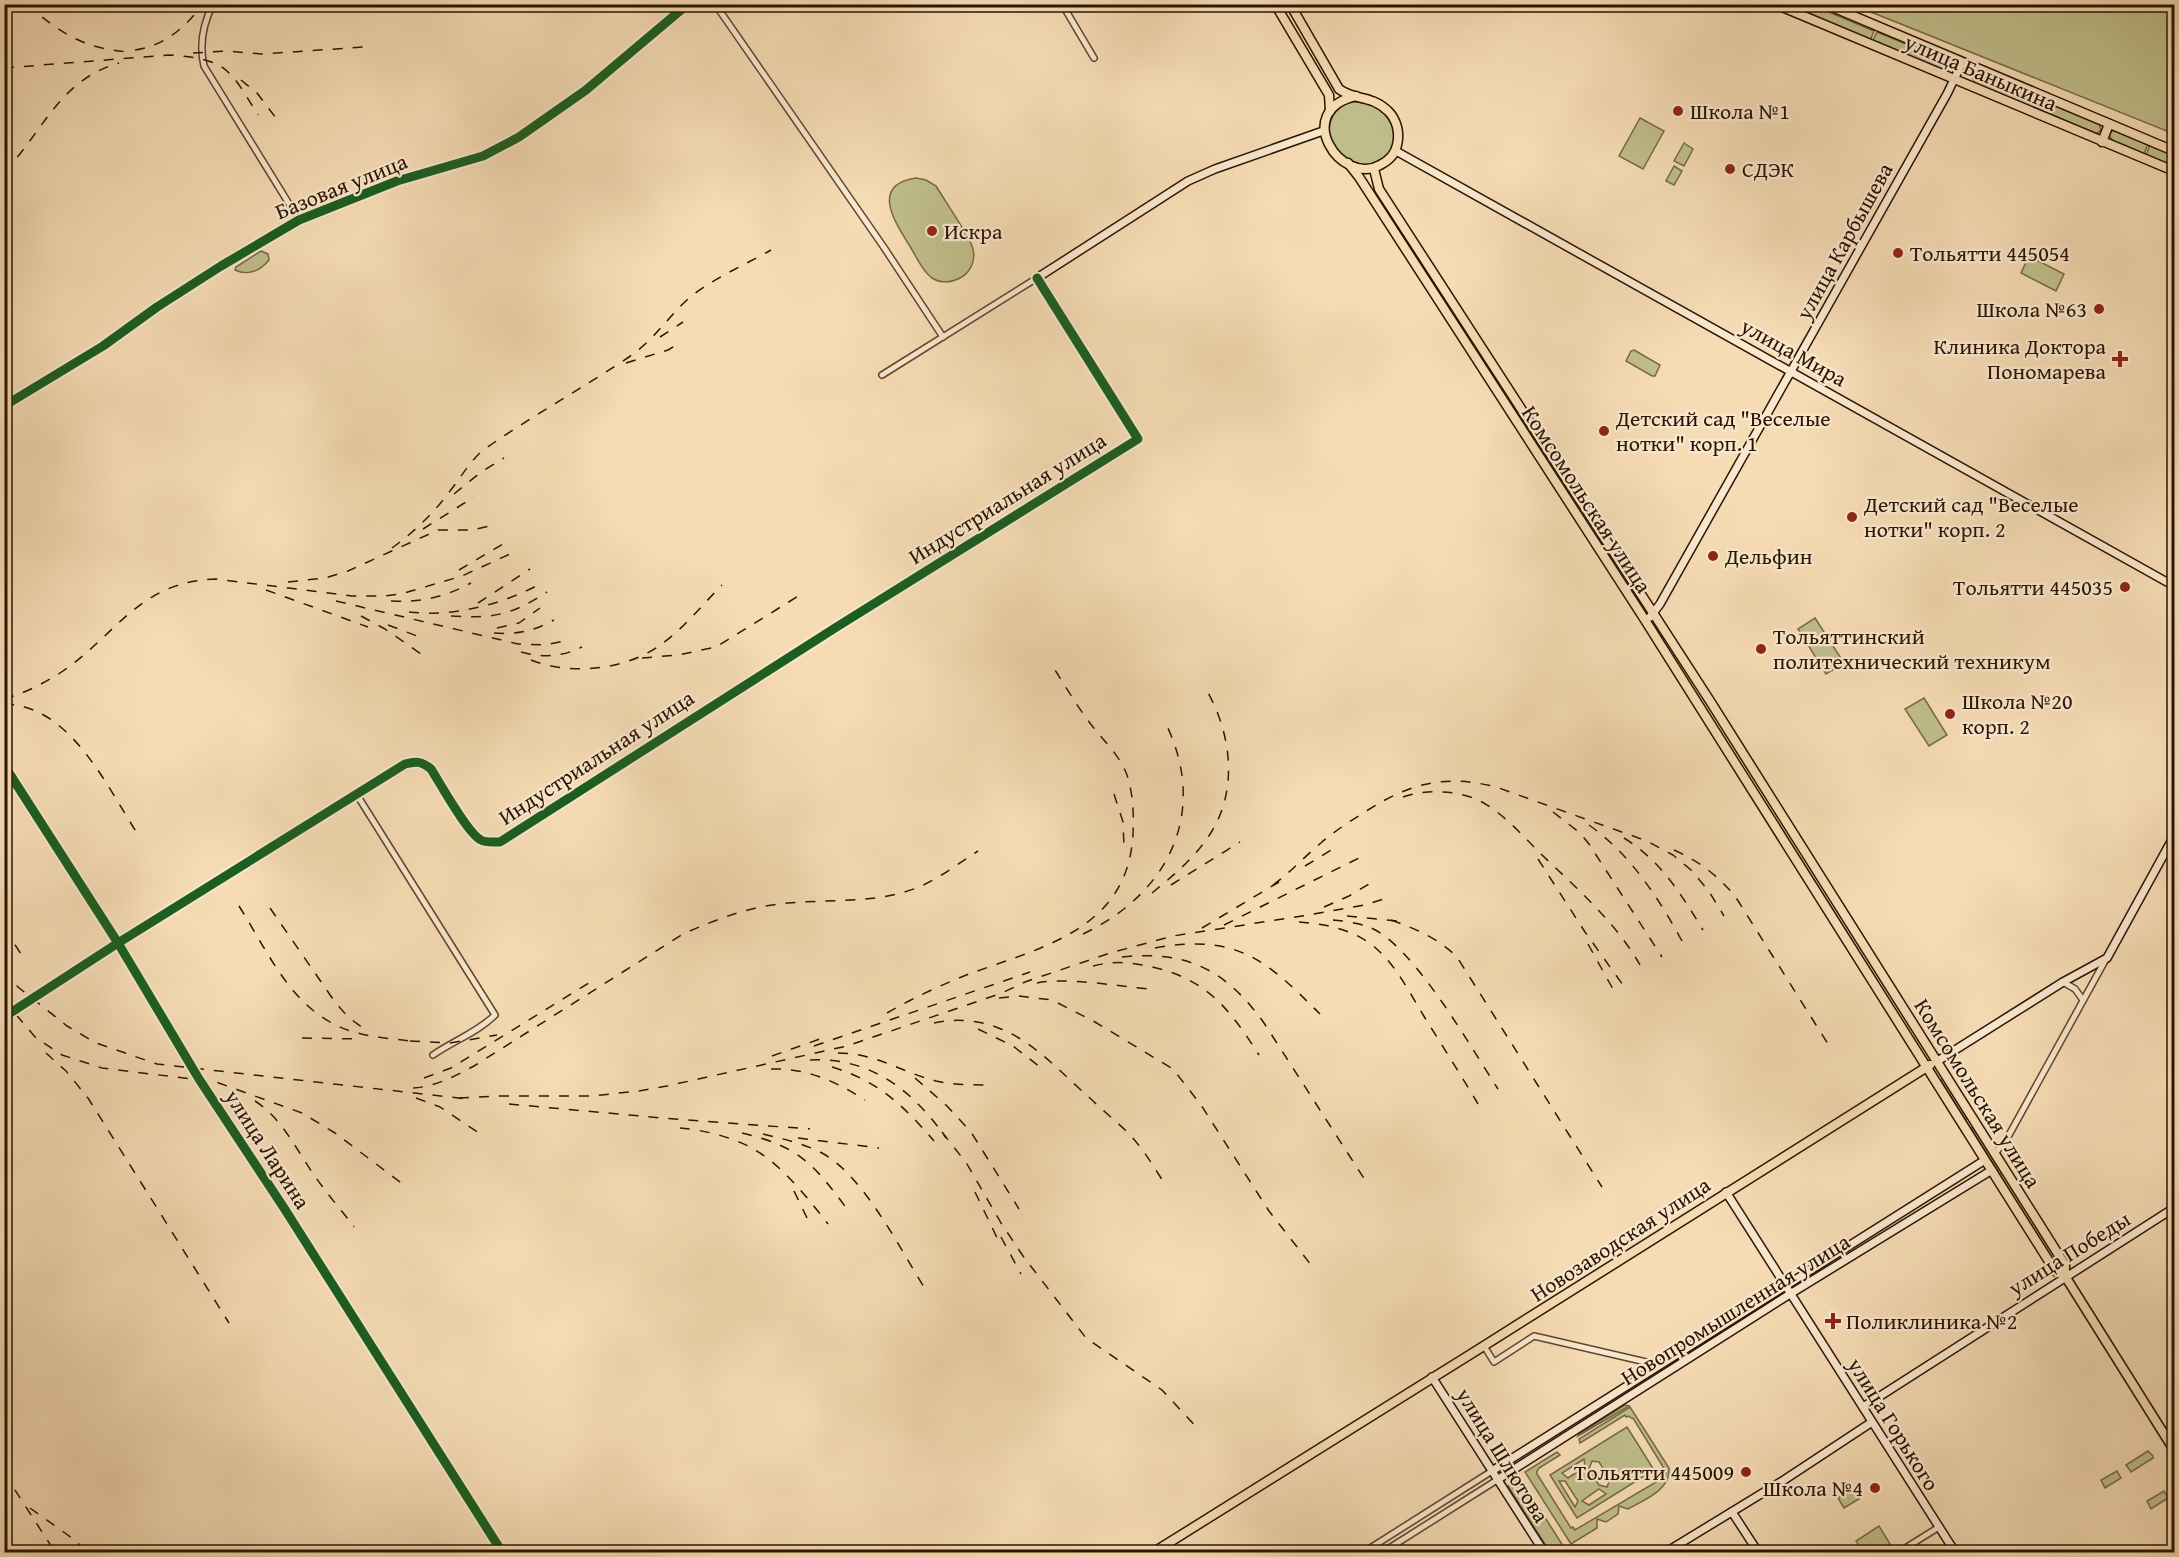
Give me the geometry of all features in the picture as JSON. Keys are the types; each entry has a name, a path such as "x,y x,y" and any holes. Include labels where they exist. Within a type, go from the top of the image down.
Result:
{"main road":[{"path":"1275,4 1329,95 1330,111 1323,131 1332,150 1348,163 1374,169 1387,161 1395,151 1398,128 1390,114 1379,104 1369,98 1345,94 1339,89 1290,4"},
{"name":"улица Баныкина","path":"1825,4 2175,151"},
{"name":"улица Баныкина","path":"1778,5 2175,171"},
{"path":"1330,111 1346,98 1356,96"},
{"path":"2102,142 2109,124"},
{"name":"Комсомольская улица","path":"1348,163 1645,620 2055,1272 2065,1276"},
{"name":"Комсомольская улица","path":"1374,169 1379,189 1710,701 2065,1265 2065,1276 2175,1450"},
{"path":"1465,342 1474,337"},
{"path":"1575,513 1584,508"},
{"path":"1793,857 1804,850"},
{"path":"1844,937 1854,931"},
{"name":"Новозаводская улица","path":"1154,1552 1936,1062"},
{"path":"1964,1126 1973,1120"}],"street":[{"name":"Базовая улица","path":"213,4 208,13 201,39 204,66 299,220"},
{"name":"Базовая улица","path":"4,406 103,346 157,307 221,266 299,220 397,181 483,156 519,137 586,90 688,4"},
{"path":"715,4 883,246 943,337"},
{"path":"1062,4 1094,58"},
{"name":"улица Карбышева","path":"1645,620 1653,615 1792,371 1955,80 1962,63"},
{"path":"882,375 1188,181 1215,169 1323,131"},
{"name":"улица Мира","path":"1395,151 2175,586"},
{"name":"Индустриальная улица","path":"4,1017 405,764 416,761 431,769 471,831 480,840 491,843 500,842 835,628 1138,439 1037,278"},
{"name":"улица Ларина","path":"4,765 118,943 199,1079 284,1208 502,1552"},
{"path":"357,795 495,1015 483,1026 450,1043 433,1055"},
{"path":"1995,1154 2009,1135 2175,836"},
{"name":"Новозаводская улица","path":"1936,1062 2063,982 2107,958"},
{"path":"2063,982 2075,989 2083,1000"},
{"name":"Новопромышленная улица","path":"1492,1471 1985,1160"},
{"name":"Новопромышленная улица","path":"1497,1480 1790,1294 1992,1170"},
{"name":"улица Горького","path":"1726,1192 1955,1552"},
{"name":"улица Победы","path":"1863,1407 2065,1276 2175,1208"},
{"path":"1484,1346 1494,1362 1534,1336 1659,1365"},
{"name":"улица Шлютова","path":"1432,1377 1544,1552"},
{"path":"1666,1552 1784,1480 1872,1422"},
{"path":"1364,1552 1492,1471"},
{"path":"1383,1552 1497,1480"},
{"path":"1732,1512 1758,1552"},
{"path":"1899,1552 1939,1527"}],"shaded area":[{"path":"1787,5 1812,5 1874,31 1870,41"},
{"path":"1853,5 2174,5 2174,134 1886,18"},
{"path":"1877,32 1945,60 1948,63 1945,70 1872,42"},
{"path":"1976,74 2099,123 2101,130 2094,133 1976,84 1973,79"},
{"path":"1353,102 1367,103 1379,109 1390,121 1395,135 1392,150 1385,158 1370,166 1346,159 1336,150 1332,142 1330,126 1332,118 1344,105"},
{"path":"1640,118 1664,131 1643,169 1619,156"},
{"path":"2112,131 2148,144 2144,154 2113,141 2109,135"},
{"path":"1684,143 1693,149 1684,166 1674,161"},
{"path":"2150,145 2174,155 2174,167 2146,155"},
{"path":"1674,166 1682,171 1674,185 1666,181"},
{"name":"Искра","path":"916,178 926,180 936,186 973,249 974,258 971,267 966,274 955,280 942,282 929,275 920,264 894,218 890,207 893,189 901,182"},
{"path":"261,251 268,254 269,260 262,267 245,273 235,270 236,267"},
{"path":"2029,256 2064,274 2056,291 2021,273"},
{"path":"1634,350 1660,365 1655,376 1626,361 1631,351"},
{"path":"1815,618 1844,663 1826,674 1798,629"},
{"path":"1924,698 1947,735 1929,746 1905,709"},
{"path":"1943,1078 1968,1117 1967,1119 1941,1081"},
{"path":"1972,1127 2002,1168 1998,1171 1971,1129"},
{"path":"2003,1171 2060,1266 2056,1266 1999,1174"},
{"path":"1625,1405 1629,1406 1578,1436 1579,1434"},
{"path":"1630,1407 1669,1468 1666,1482 1649,1498 1628,1509 1619,1506 1618,1514 1606,1522 1597,1519 1597,1528 1571,1544 1525,1472 1557,1452 1560,1455 1539,1468 1537,1474 1571,1528 1575,1530 1663,1478 1666,1474 1665,1470 1633,1418 1629,1416 1625,1415 1580,1443 1579,1439"},
{"path":"1627,1427 1654,1470 1577,1518 1550,1475","holes":["1584,1459 1585,1467 1568,1478 1562,1473","1592,1461 1599,1462 1610,1479 1607,1487 1599,1485 1589,1469","1559,1481 1565,1481 1578,1501 1575,1507","1599,1489 1606,1494 1589,1505 1582,1501"]},
{"path":"2148,1451 2153,1458 2131,1472 2126,1465"},
{"path":"2117,1471 2121,1478 2105,1488 2101,1480"},
{"path":"1520,1478 1565,1549 1560,1552 1550,1552 1508,1486"},
{"path":"1852,1489 1859,1499 1844,1508 1838,1498"},
{"path":"2164,1491 2168,1498 2151,1509 2147,1501"},
{"path":"1879,1526 1890,1544 1877,1552 1863,1552 1856,1541"}],"railway":[{"path":"27,4 50,23 74,38 99,47 129,52"},
{"path":"135,50 165,40 189,21 203,4"},
{"path":"193,53 226,51 262,54 364,47"},
{"path":"4,68 169,55 203,59 215,63 232,76 258,115"},
{"path":"4,172 67,94 81,81 119,63"},
{"path":"241,80 257,93 276,118"},
{"path":"392,548 416,529 444,499 482,451 629,357 646,343 688,299 718,278 771,250"},
{"path":"660,337 683,322"},
{"path":"626,363 668,350 680,343"},
{"path":"454,494 481,472 504,458"},
{"path":"423,529 474,497"},
{"path":"288,582 325,578 348,571 438,530 473,530 493,525"},
{"path":"459,570 508,541"},
{"path":"4,699 42,684 63,671 148,599 190,582 216,579 352,596 384,596 401,594 462,576 510,554"},
{"path":"478,603 530,569"},
{"path":"391,601 432,598 471,583"},
{"path":"409,612 443,613 476,608 509,598 540,584"},
{"path":"531,660 547,665 582,669 599,668 633,659 649,652 671,637 722,585"},
{"path":"266,590 368,627"},
{"path":"451,616 478,617 501,614 523,606 547,592"},
{"path":"642,658 678,655 716,647 800,595"},
{"path":"336,601 518,644 545,645 564,641"},
{"path":"497,628 519,623 540,608"},
{"path":"361,616 385,629 427,658"},
{"path":"494,633 525,631 554,620"},
{"path":"388,625 425,639"},
{"path":"521,652 552,656 582,647"},
{"path":"887,1013 948,983 1052,943 1077,930 1098,913 1116,892 1128,866 1133,834 1133,804 1129,782 1120,762 1083,713 1055,670"},
{"path":"1152,893 1185,865 1206,840 1226,797 1228,779 1226,742 1222,725 1207,691"},
{"path":"4,704 27,708 48,718 67,733 99,771 137,833"},
{"path":"1083,934 1113,917 1138,897 1158,873 1172,847 1181,819 1183,789 1178,757 1166,724"},
{"path":"1273,885 1333,833 1384,801 1414,787 1444,781 1461,781 1496,787 1647,841 1673,855 1691,870 1708,890 1724,916"},
{"path":"1403,797 1422,793 1452,793 1471,797 1496,812 1594,905 1619,934 1640,965"},
{"path":"1114,794 1123,822 1124,847"},
{"path":"1553,812 1580,833 1589,844 1662,957"},
{"path":"1589,825 1617,849 1642,877 1682,941"},
{"path":"1624,838 1649,857 1669,879 1703,930"},
{"path":"1171,885 1240,842"},
{"path":"1305,866 1336,847"},
{"path":"1674,850 1707,869 1735,896 1828,1044"},
{"path":"413,1088 437,1083 474,1066 696,928 761,907 854,900 903,892 934,879 978,851"},
{"path":"1224,925 1361,857"},
{"path":"1538,859 1585,932 1623,985"},
{"path":"1324,907 1374,881"},
{"path":"1202,928 1279,882"},
{"path":"459,1098 591,1096 667,1086 847,1046 1110,953 1173,936 1302,916 1364,905 1384,899"},
{"path":"239,906 273,963 299,998 315,1012 333,1024 354,1032 418,1042"},
{"path":"270,908 335,1002 348,1017 367,1031"},
{"path":"1347,916 1397,921"},
{"path":"1333,920 1369,927 1386,937 1404,954 1440,999 1498,1089"},
{"path":"1391,920 1426,935 1442,944 1457,957 1602,1187"},
{"path":"1299,922 1352,933 1368,942 1386,958 1407,987 1478,1104"},
{"path":"4,928 25,960"},
{"path":"1155,948 1183,944 1208,944 1248,955 1266,965 1320,1014"},
{"path":"1588,944 1614,991"},
{"path":"1122,957 1166,957 1185,961 1220,977 1235,989 1264,1023 1365,1180"},
{"path":"1093,966 1114,963 1134,964 1168,971 1186,978 1214,997 1226,1009 1259,1055"},
{"path":"4,970 18,987 67,1026 96,1043 157,1064 467,1099"},
{"path":"814,1046 1030,972"},
{"path":"424,1078 451,1068 592,981"},
{"path":"1037,983 1077,981 1149,989"},
{"path":"999,998 1018,996 1052,1000 1095,1022 1173,1069 1201,1105 1269,1211 1315,1270"},
{"path":"4,999 36,1038 62,1055 102,1068 216,1082 302,1113 335,1133 408,1188"},
{"path":"934,1023 959,1020 976,1022 1001,1029 1026,1042 1049,1060 1126,1131 1163,1181"},
{"path":"978,1029 1013,1046 1040,1067"},
{"path":"410,1041 450,1043 497,1035"},
{"path":"302,1038 362,1039"},
{"path":"772,1056 820,1039"},
{"path":"46,1053 66,1071 88,1098 229,1323"},
{"path":"838,1053 876,1059 936,1081 992,1085"},
{"path":"810,1060 852,1064 888,1080 919,1105 946,1138"},
{"path":"832,1067 863,1079 889,1096 934,1141"},
{"path":"771,1069 809,1073 843,1087 865,1100"},
{"path":"915,1078 947,1106 971,1132 1019,1209"},
{"path":"416,1098 440,1107 479,1133"},
{"path":"255,1101 266,1109 284,1129 314,1175 354,1227"},
{"path":"509,1104 810,1129"},
{"path":"680,1128 721,1136 742,1143 760,1153 788,1176 828,1224"},
{"path":"942,1132 967,1164 1023,1256 1086,1338 1162,1390 1200,1431"},
{"path":"742,1133 777,1144 803,1159 825,1180 847,1209"},
{"path":"763,1134 820,1152 836,1162 865,1193 924,1287"},
{"path":"798,1138 879,1148"},
{"path":"794,1191 807,1218"},
{"path":"975,1192 1001,1246"},
{"path":"1001,1237 1021,1274"},
{"path":"4,1473 55,1552"},
{"path":"30,1508 88,1552"}],"cycle path":[{"path":"4,406 103,346 157,307 221,266 299,220 397,181 483,156 519,137 586,90 688,4"},
{"path":"4,1017 405,764 418,762 431,769 475,836 485,842 500,842 835,628 1138,439 1037,278"},
{"path":"4,765 118,943 199,1079 284,1208 502,1552"}],"place":[{"name":"Школа №1","path":"1678,111"},
{"name":"СДЭК","path":"1730,169"},
{"name":"Искра","path":"932,231"},
{"name":"Тольятти 445054","path":"1898,253"},
{"name":"Школа №63","path":"2099,309"},
{"name":"Клиника Доктора Пономарева","path":"2120,359"},
{"name":"Детский сад \"Веселые нотки\" корп. 1","path":"1604,431"},
{"name":"Детский сад \"Веселые нотки\" корп. 2","path":"1852,517"},
{"name":"Дельфин","path":"1713,556"},
{"name":"Тольятти 445035","path":"2125,587"},
{"name":"Тольяттинский политехнический техникум","path":"1761,649"},
{"name":"Школа №20 корп. 2","path":"1950,714"},
{"name":"Поликлиника №2","path":"1833,1321"},
{"name":"Тольятти 445009","path":"1746,1472"},
{"name":"Школа №4","path":"1875,1488"}]}
